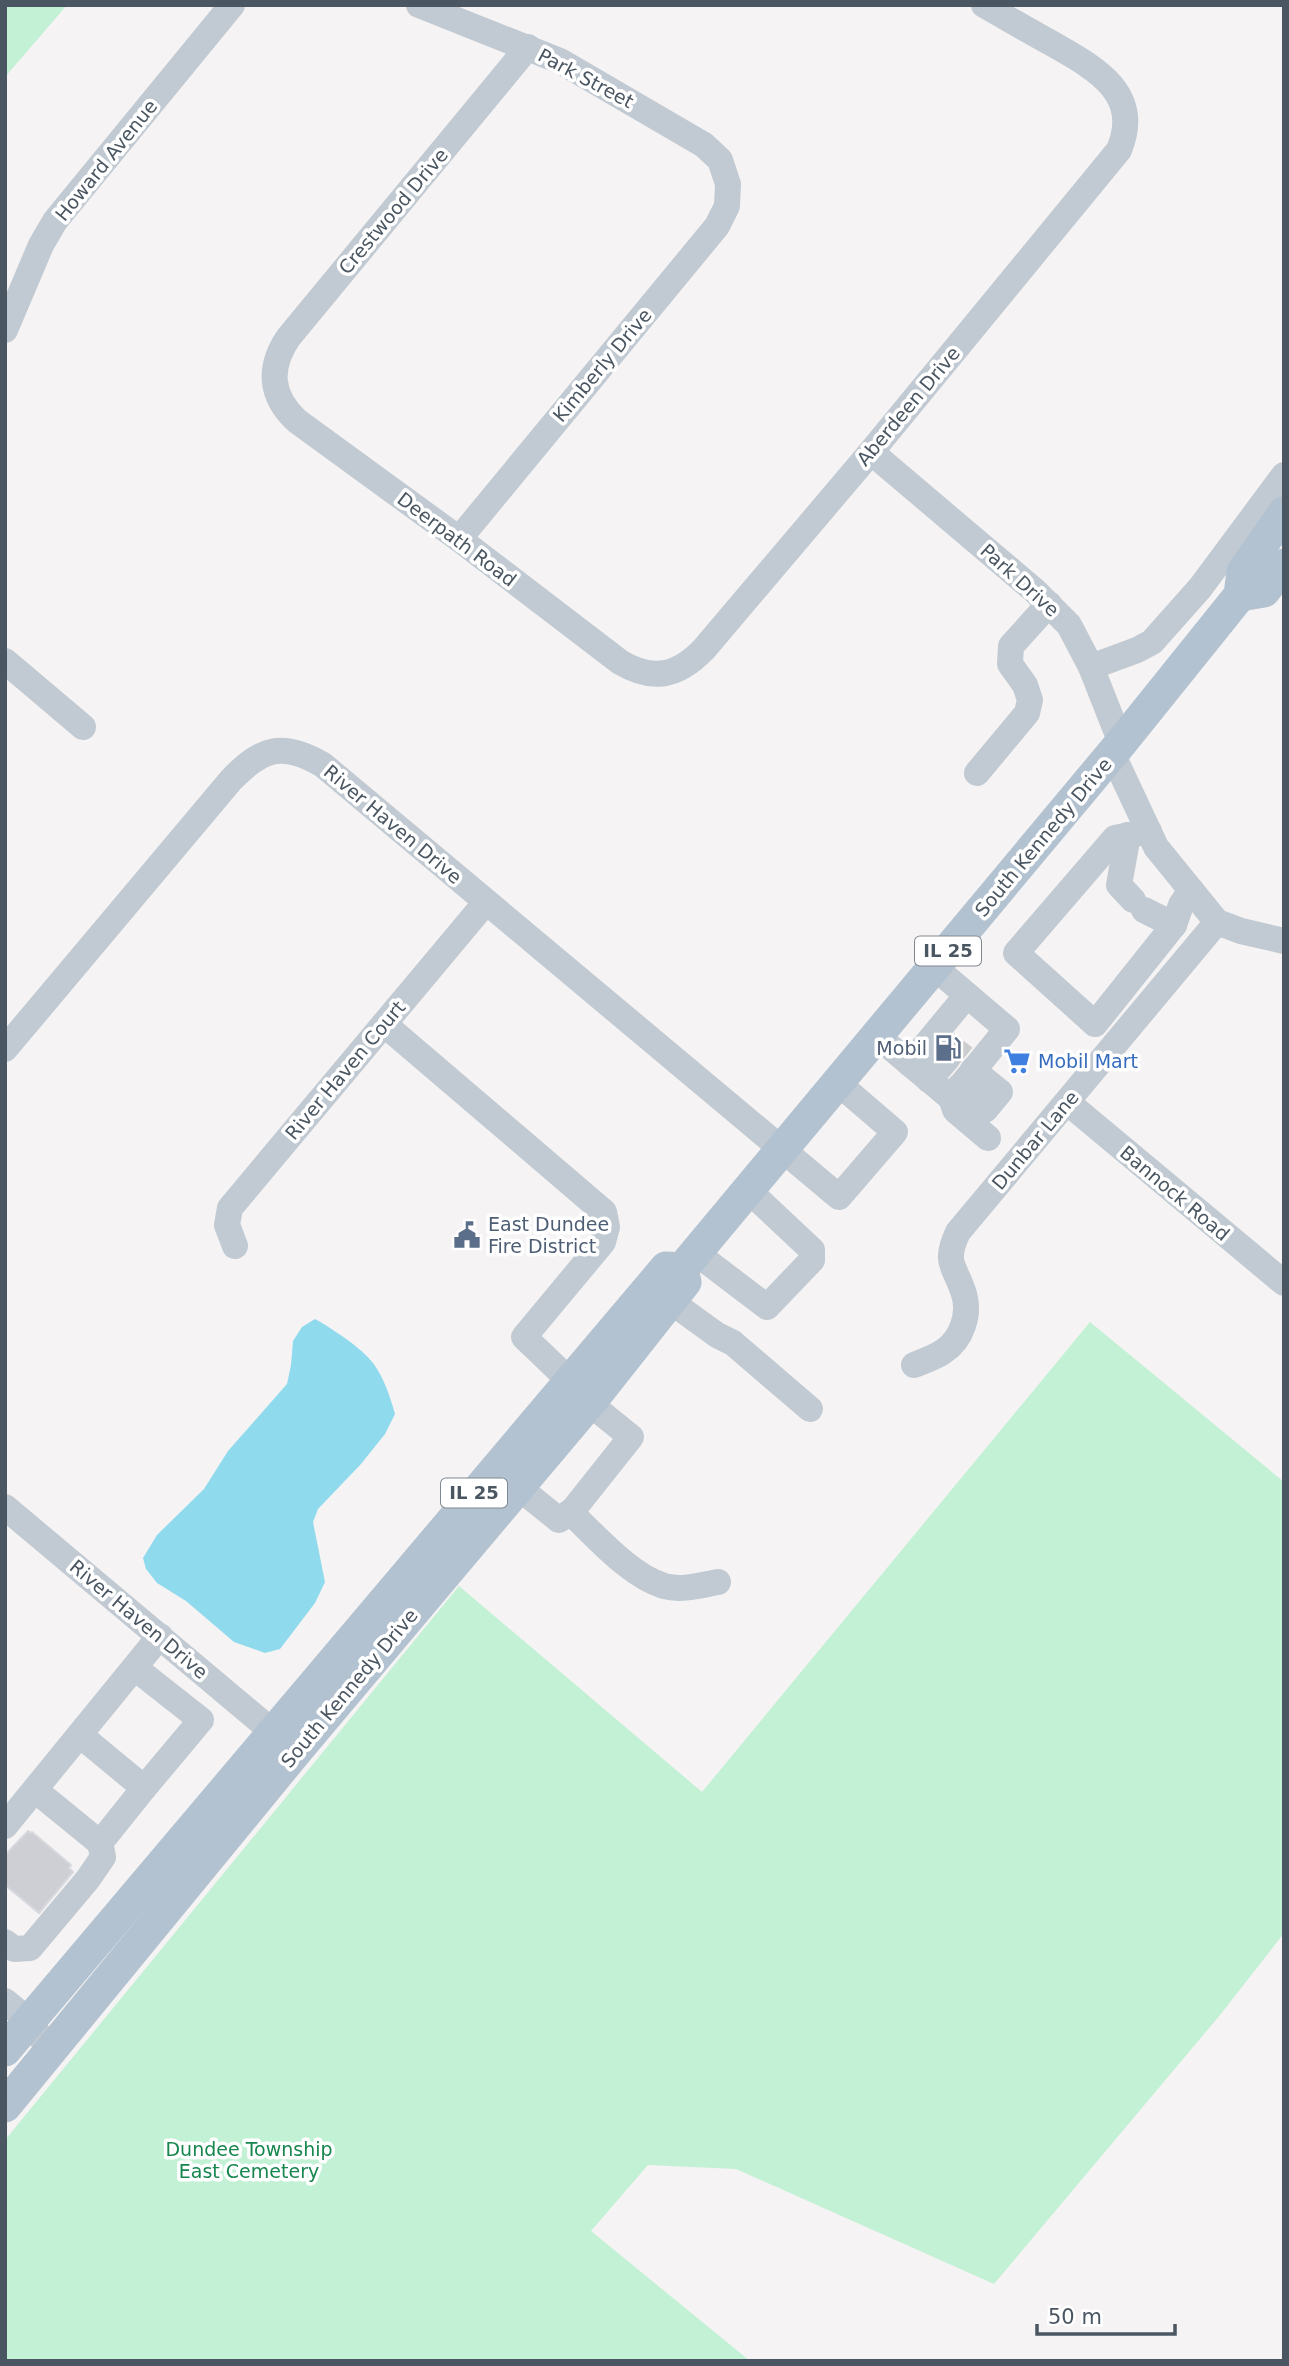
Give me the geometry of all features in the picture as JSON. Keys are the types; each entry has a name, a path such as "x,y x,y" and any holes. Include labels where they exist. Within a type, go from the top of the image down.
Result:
{"main road":[{"name":"South Kennedy Drive","path":"5,2050 17,2011 579,1392 670,1301 685,1282 689,1261 1240,595 1242,572 1284,513"},
{"path":"1240,595 1265,591 1284,565"},
{"name":"South Kennedy Drive","path":"5,2106 289,1760 519,1487 579,1392 666,1268 689,1261"}],"street":[{"name":"Howard Avenue","path":"5,330 41,245 55,221 232,5"},
{"name":"Park Street","path":"419,5 560,61 704,145 720,160 728,184"},
{"name":"Aberdeen Drive","path":"657,674 686,666 704,649 871,452 1119,150 1124,135 1123,111 1115,88 1098,71 984,5"},
{"name":"Crestwood Drive","path":"275,382 276,360 288,338 528,47"},
{"name":"Kimberly Drive","path":"459,539 717,226 727,206 728,184"},
{"name":"Deerpath Road","path":"275,382 281,402 297,421 459,539 620,662 637,670 657,674"},
{"name":"Park Drive","path":"871,452 1049,604 1069,625 1091,667 1116,748 1131,835 1156,847 1217,922"},
{"path":"1091,667 1152,642 1200,588 1284,475"},
{"path":"977,773 1027,713 1030,700 1025,685 1010,664 1011,646 1049,604"},
{"path":"5,661 83,727"},
{"name":"River Haven Drive","path":"5,1049 231,780 249,761 265,752 279,751 302,755 323,765 839,1198 895,1132 838,1083"},
{"path":"1131,835 1119,885 1138,905 1174,925"},
{"path":"1131,835 1016,953 1095,1024 1174,925 1181,905 1191,890"},
{"name":"River Haven Court","path":"235,1246 227,1225 230,1208 486,902"},
{"path":"1217,922 1241,931 1284,941"},
{"name":"Dunbar Lane","path":"914,1365 945,1351 960,1333 966,1319 964,1295 950,1262 951,1247 958,1232 1217,922"},
{"path":"934,967 974,1012 1007,1029 961,1085 955,1110 988,1138"},
{"path":"928,1068 974,1012"},
{"path":"384,1024 604,1212 607,1227 600,1247 524,1337 579,1392 631,1437 570,1512 559,1520 519,1487"},
{"path":"877,1036 961,1085"},
{"name":"Bannock Road","path":"1067,1102 1282,1276"},
{"path":"689,1261 767,1307 812,1260 812,1250 748,1190"},
{"path":"670,1301 717,1335 733,1343 810,1409"},
{"name":"River Haven Drive","path":"5,1507 273,1732"},
{"path":"570,1512 631,1568 664,1586 684,1588 718,1582"},
{"path":"5,1826 160,1636"},
{"path":"100,1843 201,1720 135,1668"},
{"path":"80,1735 144,1788"},
{"path":"5,1942 14,1949 30,1948 103,1857 100,1843 35,1790"},
{"path":"17,2011 50,2050"}],"green space":[{"path":"5,5 67,5 5,77"},
{"name":"Dundee Township East Cemetery","path":"1090,1322 1284,1482 1284,1933 1220,2015 994,2284 736,2169 648,2165 591,2231 750,2361 5,2361 5,2140 459,1586 702,1792"}],"water":[{"path":"315,1319 368,1357 386,1387 395,1414 385,1434 361,1464 318,1509 313,1522 325,1582 315,1603 280,1649 265,1653 234,1642 186,1601 157,1583 146,1569 143,1558 157,1535 204,1489 228,1451 287,1384 293,1341 302,1327"}],"building":[{"path":"28,1831 71,1865 69,1868 73,1872 39,1913 5,1885 5,1855"}],"tunnel":[{"path":"946,1060 970,1030"}],"place":[{"name":"Mobil","path":"948,1048"},
{"name":"Mobil Mart","path":"1017,1061"},
{"name":"East Dundee Fire District","path":"467,1235"}]}
